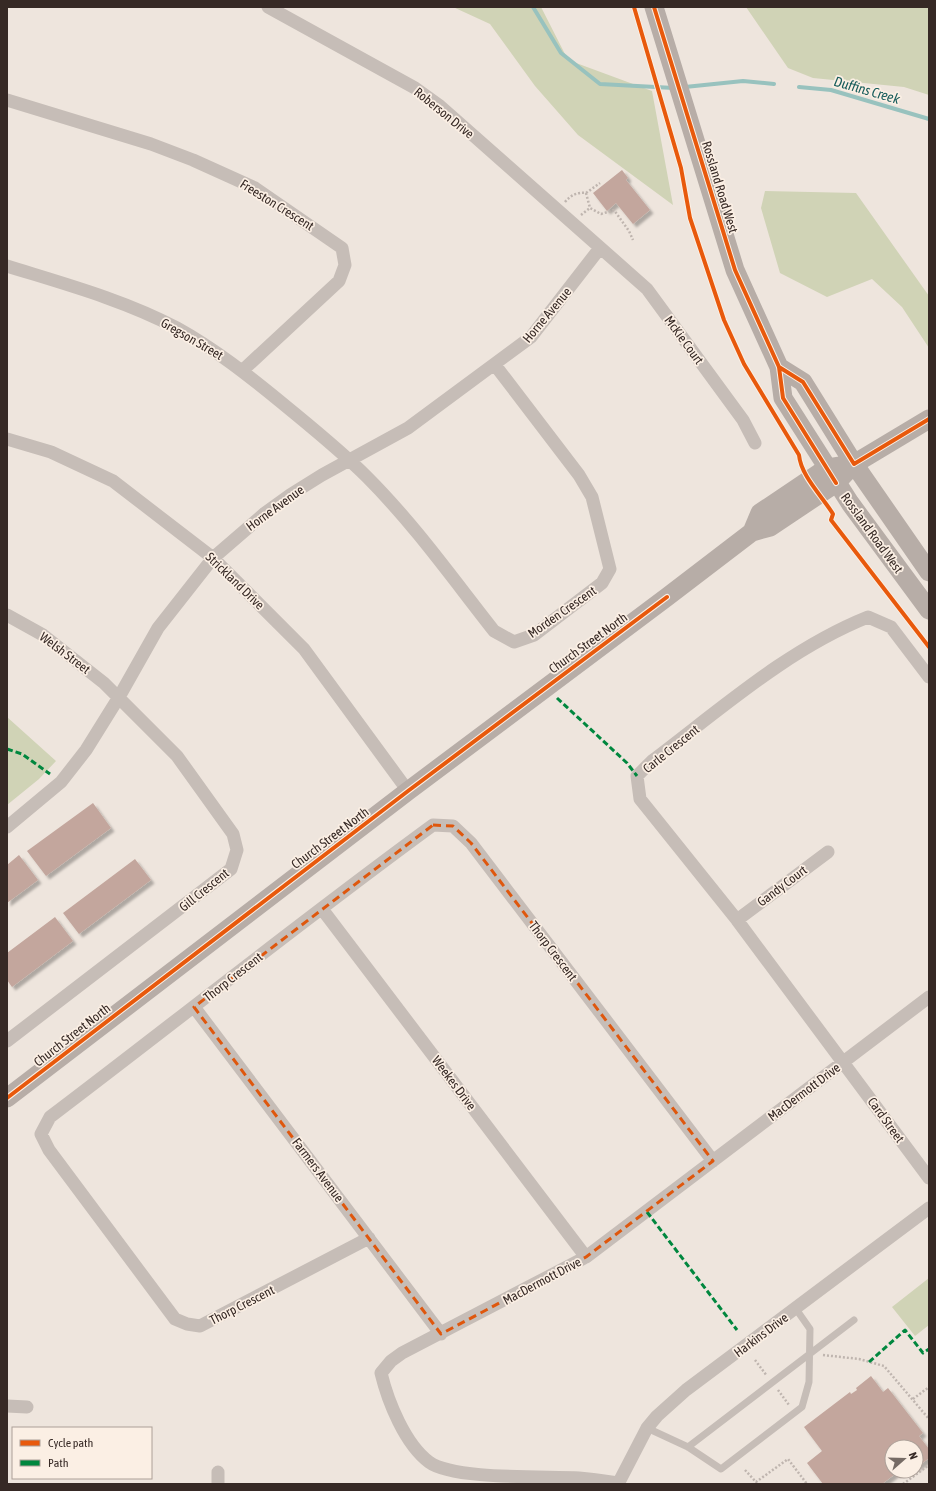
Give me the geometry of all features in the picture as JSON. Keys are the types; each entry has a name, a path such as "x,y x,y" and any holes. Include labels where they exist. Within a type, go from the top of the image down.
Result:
{"street":[{"name":"Roberson Drive","path":"268,7 421,92 440,106 557,212 600,248"},
{"name":"Rossland Road West","path":"655,7 735,270 779,367 783,398 840,472 929,572"},
{"name":"Freeston Crescent","path":"7,100 151,144 193,160 255,188 342,248 345,265 339,281 243,370"},
{"name":"Horne Avenue","path":"7,827 62,782 86,750 119,698 158,628 213,558 265,513 290,495 322,475 408,428 531,337 600,248"},
{"name":"McKie Court","path":"600,248 648,289 743,420 755,443"},
{"name":"Gregson Street","path":"7,266 99,294 178,329 243,370 350,461"},
{"name":"Morden Crescent","path":"350,461 408,521 494,631 514,642 534,635 602,583 610,569 592,497 579,475 495,365"},
{"name":"Rossland Road West","path":"779,367 803,382 840,472 929,610"},
{"name":"Church Street North","path":"7,1098 408,791 752,532 770,527 840,472 929,419"},
{"name":"Strickland Drive","path":"7,439 51,452 113,481 213,558 304,649 408,791"},
{"path":"840,472 862,495 929,585"},
{"name":"Welsh Street","path":"7,615 43,635 104,683 119,698"},
{"name":"Carle Crescent","path":"844,1062 737,920 640,798 637,776 652,761 776,668 807,647 840,628 868,617 891,627 929,677"},
{"name":"Gill Crescent","path":"7,1041 232,869 237,850 233,834 177,756 119,698"},
{"name":"Thorp Crescent","path":"370,1238 200,1326 187,1324 175,1319 49,1150 41,1134 50,1117 240,970 433,825 453,826 471,843 713,1161"},
{"name":"Gandy Court","path":"737,920 828,852"},
{"name":"Weekes Drive","path":"322,909 586,1257"},
{"name":"MacDermott Drive","path":"618,1483 579,1478 457,1473 430,1463 411,1443 387,1395 381,1373 391,1361 402,1353 586,1257 929,997"},
{"name":"Farmers Avenue","path":"194,1007 370,1238 441,1334"},
{"name":"Card Street","path":"844,1062 929,1178"},
{"name":"Harkins Drive","path":"618,1483 646,1428 656,1416 686,1390 929,1208"},
{"path":"7,1406 26,1407"}],"lane":[{"path":"646,1428 688,1447 721,1469 802,1407 809,1382 810,1329 796,1309"},
{"path":"688,1447 854,1320"}],"path":[{"path":"557,212 570,195 581,193 586,194 600,182"},
{"path":"586,194 590,208 601,214 614,210 629,230 633,240"},
{"path":"823,1355 858,1359 884,1366 929,1419"},
{"path":"913,1400 929,1387"},
{"path":"745,1470 756,1482 788,1459 807,1484"},
{"path":"904,1484 929,1465"}],"highlighted area":[{"path":"433,825 453,826 471,843 713,1161 586,1257 441,1334 194,1007"}],"green space":[{"path":"453,7 541,7 568,60 652,91 673,205 578,135 535,86 490,24"},
{"path":"746,7 929,7 929,95 904,87 813,78 788,68"},
{"path":"765,191 856,193 929,296 929,348 902,307 872,279 827,297 780,273 761,208"},
{"path":"7,717 56,761 39,779 7,805"},
{"path":"929,1278 929,1325 915,1336 892,1307"}],"building":[{"path":"622,170 628,178 626,180 650,210 633,224 616,203 607,211 593,193"},
{"path":"93,803 111,828 46,876 27,851"},
{"path":"19,855 38,880 7,903 7,865"},
{"path":"135,859 151,880 79,934 63,913"},
{"path":"55,917 73,941 12,987 7,980 7,953"},
{"path":"871,1376 883,1392 888,1388 923,1433 919,1436 921,1439 884,1439 884,1479 889,1479 882,1484 823,1484 807,1463 822,1451 804,1427 850,1392 851,1394 857,1390 856,1388"},
{"path":"924,1442 929,1449 929,1458 924,1462"}],"waterway":[{"name":"Duffins Creek","path":"533,7 561,53 600,84 674,88"},
{"name":"Duffins Creek","path":"685,87 743,81 774,84"},
{"name":"Duffins Creek","path":"799,87 831,90 929,119"}],"marked path":[{"path":"557,698 627,763 637,776"},
{"path":"7,749 22,754 50,774"},
{"path":"647,1212 737,1330"},
{"path":"869,1362 905,1330 923,1353 929,1349"}],"cycle path":[{"path":"634,7 681,168 690,218 724,320 744,364 799,455 808,478 833,514 831,520 929,647"},
{"path":"654,7 735,270 779,367 783,398 836,483"},
{"path":"779,367 803,382 854,464 929,419"},
{"path":"7,1098 408,791 667,597"}]}
